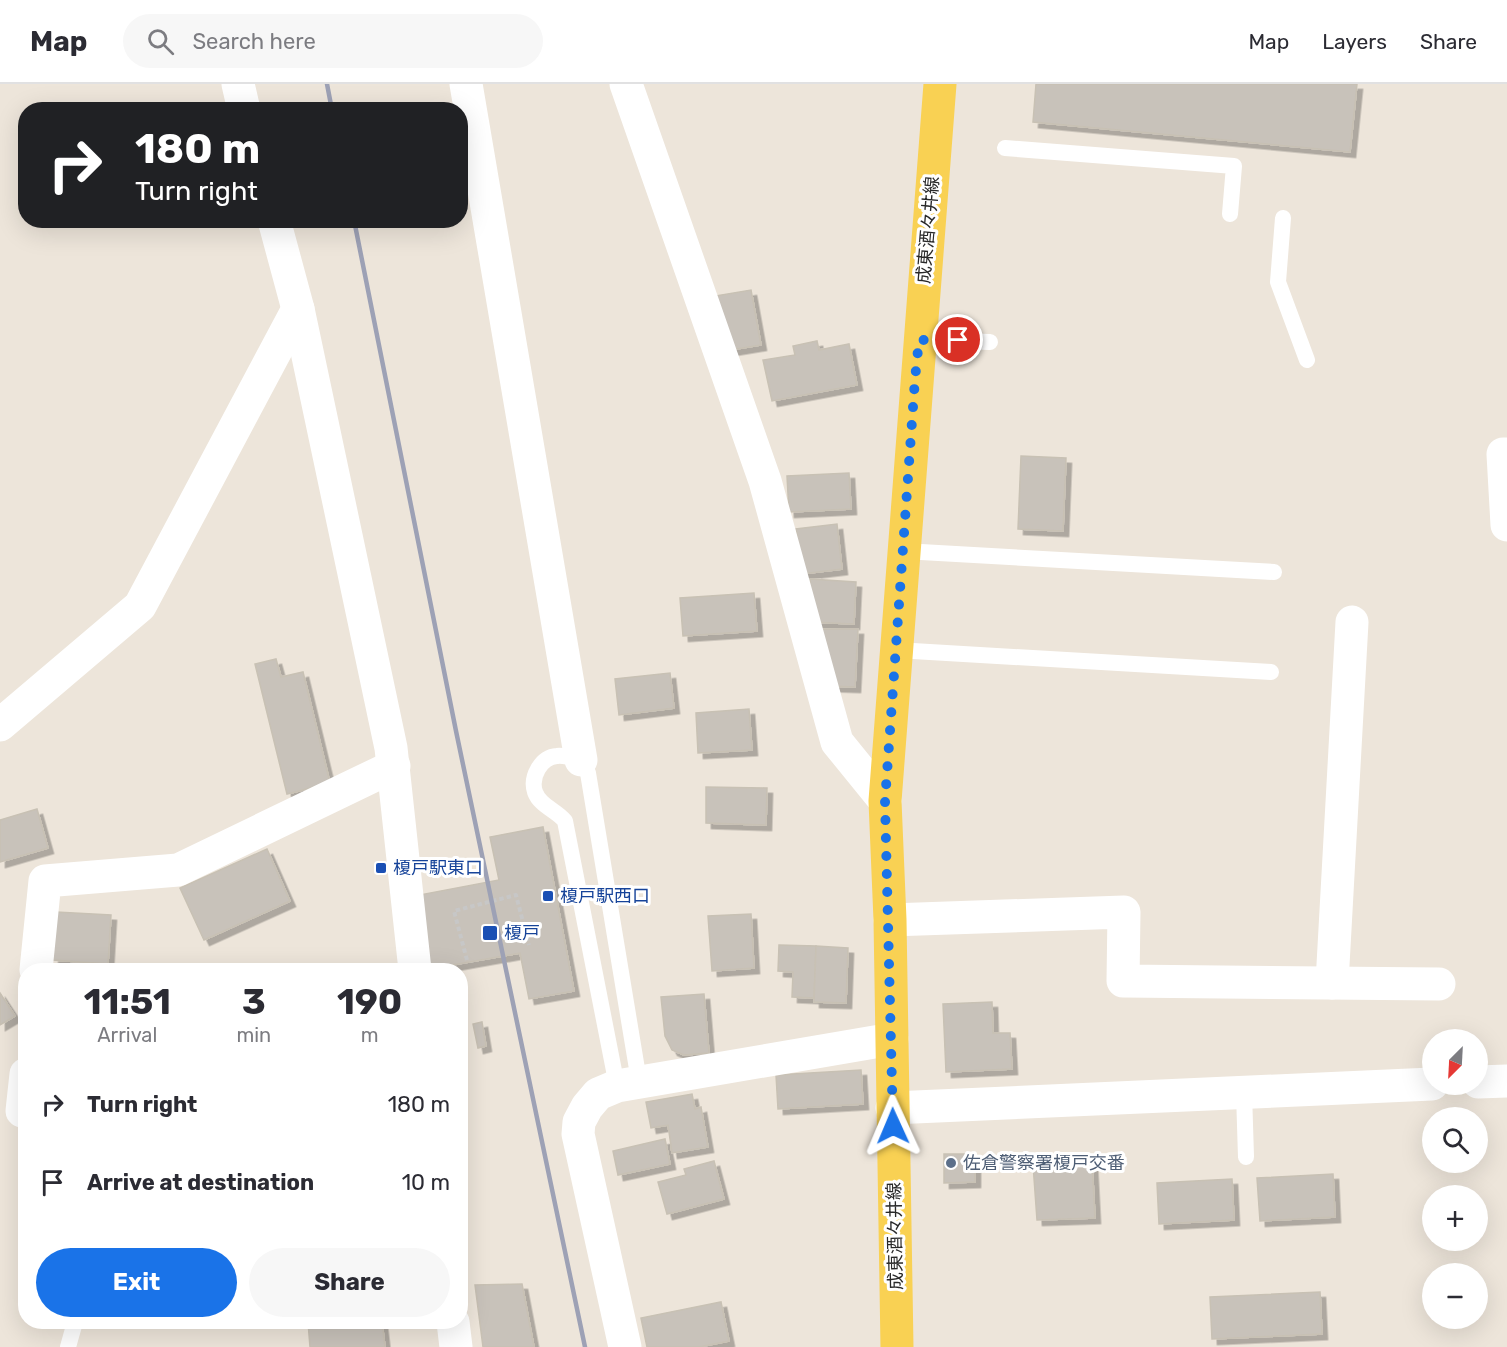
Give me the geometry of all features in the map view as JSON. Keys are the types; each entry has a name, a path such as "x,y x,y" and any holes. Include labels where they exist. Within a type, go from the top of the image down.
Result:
{"main road":[{"name":"成東酒々井線","path":"897,1347 890,920 885,801 940,84"}],"street":[{"path":"238,84 242,102"},
{"path":"466,84 581,760"},
{"path":"626,84 765,481 837,742 885,801"},
{"path":"276,228 298,309 394,766 414,963"},
{"path":"0,725 140,606 298,309"},
{"path":"1507,454 1503,454 1507,525"},
{"path":"1332,983 1352,622"},
{"path":"37,963 45,881 178,870 394,766"},
{"path":"890,920 1124,912 1123,981 1440,984"},
{"path":"625,1347 578,1134 579,1122 587,1107 598,1094 628,1084 892,1039"},
{"path":"1488,1082 1507,1081"},
{"path":"892,1108 1422,1084"},
{"path":"454,1329 456,1347"}],"lane":[{"path":"1005,148 1234,166 1230,214"},
{"path":"1283,218 1278,282 1307,360"},
{"path":"919,340 990,342"},
{"path":"903,551 1274,572"},
{"path":"896,650 1271,672"},
{"path":"555,756 581,760 588,773 628,1084 565,821 556,811 543,805 535,792 533,778 542,762 555,756"},
{"path":"1244,1093 1246,1157"},
{"path":"68,1347 73,1329"}],"path":[{"path":"467,960 454,911 516,894 529,945"}],"building":[{"path":"1036,84 1357,84 1350,152 1033,122"},
{"path":"751,290 761,345 725,351 715,296"},
{"path":"817,341 819,350 849,344 857,385 772,401 763,360 795,355 793,346"},
{"path":"1021,456 1066,458 1063,531 1018,529"},
{"path":"849,473 851,509 789,512 787,476"},
{"path":"837,524 842,569 802,574 796,529"},
{"path":"810,579 856,582 854,624 809,622"},
{"path":"754,593 757,631 683,636 680,598"},
{"path":"819,629 858,629 855,687 827,686"},
{"path":"276,659 281,677 303,672 330,783 287,794 255,664"},
{"path":"670,673 674,708 619,715 615,679"},
{"path":"749,709 752,750 698,753 696,713"},
{"path":"706,787 767,788 766,825 706,823"},
{"path":"37,809 48,848 0,862 0,820"},
{"path":"543,827 574,991 529,999 520,953 464,963 423,963 409,897 499,880 490,837"},
{"path":"267,849 290,901 204,940 180,888"},
{"path":"56,912 111,915 108,963 53,960"},
{"path":"751,914 754,968 712,971 708,916"},
{"path":"779,945 816,946 814,998 792,997 793,972 778,971"},
{"path":"816,946 848,948 846,1003 814,1002"},
{"path":"0,993 15,1016 0,1025"},
{"path":"704,994 709,1053 684,1055 672,1050 665,1036 661,997"},
{"path":"992,1002 993,1033 1010,1033 1012,1069 946,1072 943,1004"},
{"path":"482,1022 486,1046 478,1048 473,1024"},
{"path":"861,1070 863,1104 778,1109 776,1075"},
{"path":"692,1094 695,1109 701,1107 708,1147 672,1153 668,1125 651,1128 646,1102"},
{"path":"665,1139 670,1164 618,1175 613,1151"},
{"path":"944,1154 975,1154 975,1182 944,1183"},
{"path":"714,1161 724,1199 667,1214 658,1182 686,1175 684,1169"},
{"path":"1092,1161 1095,1218 1037,1220 1033,1164"},
{"path":"1333,1174 1335,1217 1260,1221 1257,1178"},
{"path":"1232,1179 1234,1220 1159,1224 1157,1183"},
{"path":"522,1284 534,1347 483,1347 475,1285"},
{"path":"1320,1292 1322,1334 1212,1339 1210,1297"},
{"path":"721,1302 729,1341 699,1347 647,1347 641,1318"},
{"path":"309,1329 383,1329 385,1347 310,1347"}],"railway":[{"path":"327,84 330,102"},
{"path":"356,228 456,731 585,1347"}],"place":[{"name":"榎戸駅東口","path":"381,868"},
{"name":"榎戸駅西口","path":"548,896"},
{"name":"榎戸","path":"490,933"},
{"name":"佐倉警察署榎戸交番","path":"951,1163"}],"route":[{"path":"893,1126 885,801 915,379 919,340 958,340"}]}
